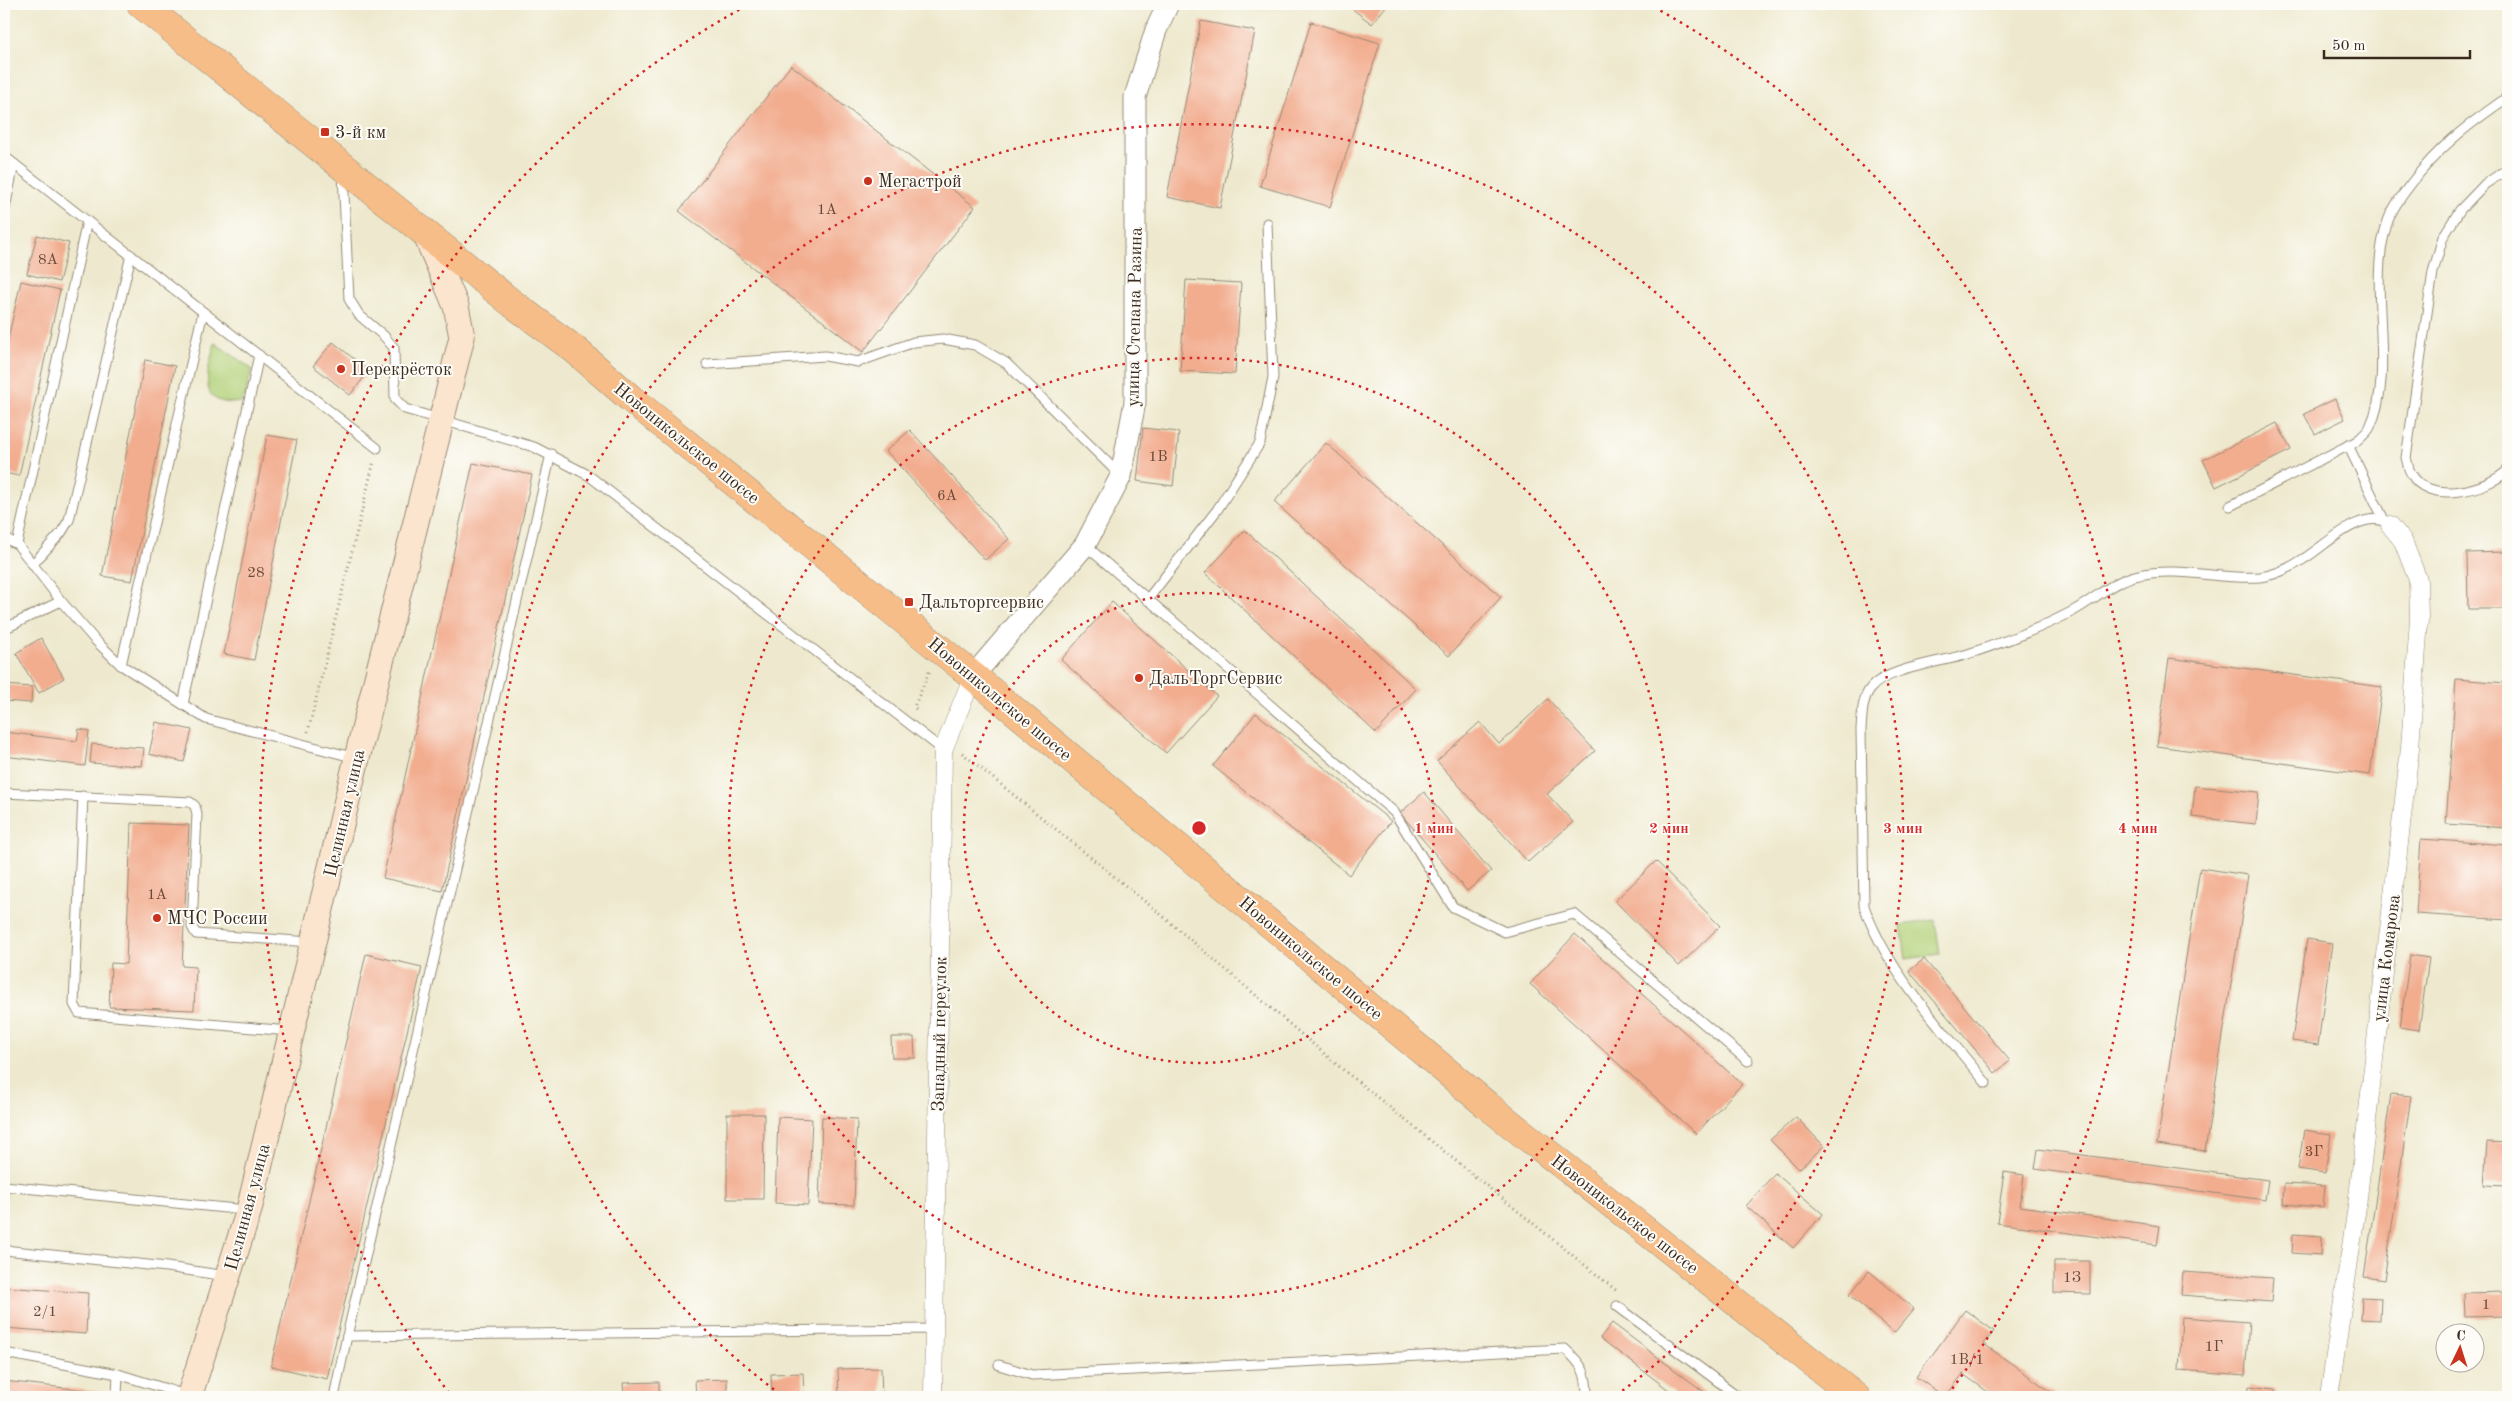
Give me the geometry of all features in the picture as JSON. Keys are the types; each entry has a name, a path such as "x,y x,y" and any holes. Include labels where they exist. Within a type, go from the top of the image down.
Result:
{"highway":[{"name":"Новоникольское шоссе","path":"142,4 513,304 574,349 630,398 973,676 1488,1106 1856,1397"}],"main road":[{"name":"Целинная улица","path":"190,1397 249,1210 357,758 462,337 456,306 424,231"}],"street":[{"name":"улица Степана Разина","path":"973,676 1085,545 1121,476 1135,402 1135,97 1156,30 1168,4"},
{"name":"улица Комарова","path":"2328,1397 2358,1196 2411,738 2419,619 2418,580 2404,541 2387,522"},
{"name":"Западный переулок","path":"933,1397 945,745 973,676"}],"lane":[{"path":"2230,506 2357,441 2370,428 2378,398 2382,357 2378,288 2387,223 2399,199 2430,158 2466,126 2508,97"},
{"path":"4,156 377,448"},
{"path":"4,213 14,164"},
{"path":"342,166 349,299 359,315 384,336 394,348 395,399 405,409 495,434 551,454 588,475 945,745"},
{"path":"2508,169 2485,184 2460,210 2443,237 2433,272 2406,458 2414,477 2434,491 2470,490 2503,475 2508,470"},
{"path":"17,544 87,221"},
{"path":"1147,600 1217,510 1260,443 1273,377 1266,222"},
{"path":"33,564 61,533 69,520 131,255"},
{"path":"121,665 203,312"},
{"path":"707,364 825,356 858,362 914,342 943,339 975,345 1006,363 1121,476"},
{"path":"183,704 259,355"},
{"path":"2348,445 2387,522"},
{"path":"334,1397 551,454"},
{"path":"1986,1083 1905,982 1874,934 1864,906 1861,729 1864,705 1870,689 1886,677 1908,669 1955,659 2018,638 2074,611 2112,586 2138,575 2158,573 2260,577 2276,573 2304,559 2342,531 2370,519 2387,522"},
{"path":"4,538 17,544 61,601 94,639 121,665 206,719 357,758"},
{"path":"1085,545 1394,812 1453,907 1505,932 1574,914 1748,1061"},
{"path":"4,629 61,601"},
{"path":"4,793 190,802 195,806 197,814 192,927 196,934 314,942"},
{"path":"83,796 74,1004 79,1013 292,1032"},
{"path":"4,1186 249,1210"},
{"path":"4,1250 167,1267 228,1276"},
{"path":"1617,1306 1739,1397"},
{"path":"347,1336 934,1329"},
{"path":"999,1365 1032,1375 1565,1349 1580,1362 1587,1379 1587,1397"},
{"path":"4,1353 118,1374 190,1397"},
{"path":"117,1397 118,1374"}],"path":[{"path":"305,744 377,448"},
{"path":"914,707 921,714"},
{"path":"945,745 975,765 1164,917 1349,1074 1626,1298"}],"green space":[{"path":"215,343 252,369 245,396 241,402 226,402 216,399 210,393 208,375"},
{"path":"1935,920 1940,954 1906,959 1901,925"}],"building":[{"path":"1346,4 1386,4 1387,5 1372,24"},
{"path":"1201,21 1255,31 1220,208 1167,197"},
{"path":"1311,22 1380,43 1330,207 1260,186"},
{"path":"791,65 975,207 863,352 679,211"},
{"path":"37,235 69,243 59,282 27,274"},
{"path":"1186,280 1241,283 1235,374 1180,371"},
{"path":"21,281 60,290 19,476 4,473 4,357"},
{"name":"Перекрёсток","path":"333,342 369,371 350,395 313,366"},
{"path":"145,360 175,366 132,581 102,576"},
{"path":"2335,399 2345,419 2315,434 2304,414"},
{"path":"2277,423 2291,450 2216,487 2203,460"},
{"path":"1143,428 1179,432 1173,486 1137,481"},
{"path":"910,430 1009,539 985,560 886,451"},
{"path":"267,435 297,440 254,660 224,654"},
{"path":"1326,443 1501,597 1449,656 1274,502"},
{"path":"473,463 532,475 442,891 383,878"},
{"path":"1245,530 1416,689 1376,733 1205,573"},
{"path":"2508,552 2508,609 2468,609 2467,553"},
{"name":"ДальТоргСервис","path":"1112,602 1217,696 1166,753 1061,660"},
{"path":"41,638 64,678 39,693 16,653"},
{"path":"2508,642 2508,675 2507,675 2505,643"},
{"path":"2169,658 2382,687 2370,775 2157,746"},
{"path":"2456,679 2506,683 2508,828 2446,824"},
{"path":"4,685 32,687 31,703 4,701"},
{"path":"1548,699 1595,751 1547,794 1573,822 1528,862 1437,761 1480,722 1499,744"},
{"path":"1256,713 1391,821 1349,875 1213,766"},
{"path":"156,722 192,730 184,762 149,754"},
{"path":"79,729 89,731 85,766 4,756 4,732 77,741"},
{"path":"92,744 144,748 142,766 90,763"},
{"path":"2195,786 2259,792 2256,824 2192,817"},
{"path":"1424,792 1491,871 1467,891 1400,813"},
{"path":"131,823 189,825 182,966 196,967 194,1010 109,1007 111,963 126,964"},
{"path":"2421,839 2508,845 2508,920 2416,914"},
{"path":"1656,861 1720,926 1679,966 1615,901"},
{"path":"2200,868 2248,875 2205,1151 2157,1144"},
{"path":"1575,934 1742,1084 1696,1134 1530,984"},
{"path":"2307,939 2332,943 2318,1045 2292,1041"},
{"path":"366,954 422,967 327,1379 271,1366"},
{"path":"2410,955 2429,958 2419,1030 2400,1027"},
{"path":"1924,959 2010,1061 1995,1073 1909,971"},
{"path":"891,1037 914,1037 915,1058 892,1058"},
{"path":"2391,1094 2411,1096 2384,1280 2364,1277"},
{"path":"727,1114 764,1114 763,1199 727,1199"},
{"path":"778,1117 812,1119 808,1205 775,1203"},
{"path":"822,1117 857,1119 854,1205 819,1204"},
{"path":"1796,1117 1824,1146 1799,1169 1770,1140"},
{"path":"2304,1130 2331,1134 2325,1173 2298,1169"},
{"path":"2487,1142 2508,1143 2508,1186 2484,1185"},
{"path":"2038,1149 2268,1180 2265,1200 2035,1169"},
{"path":"2004,1172 2024,1175 2020,1206 2160,1226 2157,1245 1997,1223"},
{"path":"1775,1173 1823,1214 1793,1248 1746,1206"},
{"path":"2284,1184 2325,1186 2323,1207 2283,1204"},
{"path":"2293,1234 2322,1236 2321,1255 2292,1253"},
{"path":"2054,1261 2090,1261 2090,1294 2054,1293"},
{"path":"1869,1271 1914,1309 1894,1333 1849,1295"},
{"path":"2183,1272 2273,1278 2271,1302 2181,1295"},
{"path":"4,1287 88,1293 86,1334 4,1328"},
{"path":"2508,1292 2508,1316 2465,1317 2464,1293"},
{"path":"2362,1297 2381,1298 2380,1320 2361,1319"},
{"path":"1965,1310 1994,1331 1984,1344 2058,1397 1995,1397 1963,1374 1945,1397 1916,1377"},
{"path":"2182,1317 2249,1322 2245,1375 2179,1370"},
{"path":"1612,1323 1711,1397 1678,1397 1600,1338"},
{"path":"881,1368 882,1397 839,1397 838,1369"},
{"path":"803,1373 804,1397 772,1397 771,1374"},
{"path":"727,1379 727,1397 696,1397 695,1380"},
{"path":"4,1381 100,1392 100,1397 4,1397"},
{"path":"659,1382 659,1397 624,1397 623,1383"},
{"path":"2249,1386 2275,1389 2274,1397 2248,1397"}],"place":[{"name":"3-й км","path":"325,132"},
{"name":"Мегастрой","path":"868,181"},
{"name":"Перекрёсток","path":"341,369"},
{"name":"Дальторгсервис","path":"909,602"},
{"name":"ДальТоргСервис","path":"1139,678"},
{"name":"МЧС России","path":"157,918"}]}
